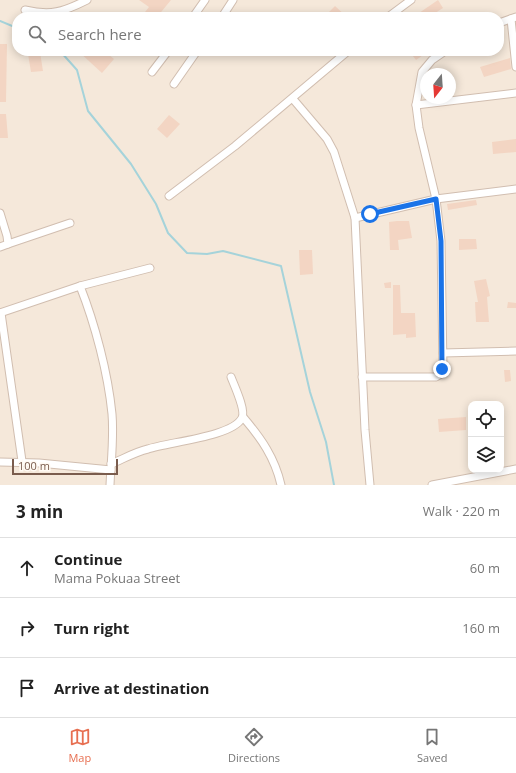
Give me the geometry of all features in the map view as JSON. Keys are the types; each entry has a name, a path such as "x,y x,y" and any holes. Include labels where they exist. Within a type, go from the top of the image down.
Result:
{"street":[{"path":"57,12 65,11 87,0"},
{"path":"197,12 205,0"},
{"path":"225,12 233,0"},
{"path":"395,12 411,0"},
{"path":"25,10 34,12"},
{"path":"513,18 516,67"},
{"path":"152,72 164,56"},
{"path":"174,84 194,56"},
{"path":"169,196 235,146 293,99 342,56"},
{"path":"362,377 436,376 441,374 443,353 441,241 436,199 419,128 416,105 422,72 432,60 438,56"},
{"path":"416,105 516,93"},
{"path":"293,99 327,139 334,152 355,218 362,377 370,485"},
{"path":"355,218 436,199 516,189"},
{"path":"0,213 8,244"},
{"path":"0,247 70,223"},
{"path":"22,462 1,313 80,286 150,268"},
{"path":"80,286 89,309 108,386 112,414 110,485"},
{"path":"443,353 516,351"},
{"path":"231,377 243,410 243,417 268,448 278,471 281,485"},
{"path":"0,462 111,467 148,448 204,437 237,424 243,417"},
{"path":"432,485 516,469"}],"shaded area":[{"path":"0,0 516,0 516,485 0,485"}],"building":[{"path":"139,0 171,0 161,12 145,12 149,7"},
{"path":"438,0 443,8 437,12 420,12"},
{"path":"335,6 342,12 329,12"},
{"path":"0,44 7,44 6,102 0,102"},
{"path":"28,56 41,56 43,71 31,72"},
{"path":"83,56 110,56 114,59 102,73"},
{"path":"413,56 422,56 416,60"},
{"path":"510,58 511,69 484,77 480,67"},
{"path":"0,114 6,114 8,138 0,138"},
{"path":"169,115 180,124 167,138 157,129"},
{"path":"516,139 516,152 493,154 492,142"},
{"path":"476,200 477,205 448,210 447,204"},
{"path":"409,221 412,238 398,240 399,250 390,250 389,222"},
{"path":"459,239 476,239 477,249 459,250"},
{"path":"299,250 312,250 313,274 300,275"},
{"path":"486,279 490,296 487,297 489,322 476,322 475,302 478,302 474,281"},
{"path":"391,282 391,288 385,288 384,283"},
{"path":"393,285 400,285 401,313 415,313 416,337 406,338 406,334 393,335"},
{"path":"508,302 516,303 516,308 507,308"},
{"path":"504,370 510,370 511,381 505,382"},
{"path":"466,417 466,430 439,432 438,419"}],"waterway":[{"path":"0,21 12,26"},
{"path":"64,56 77,70 88,111 131,164 156,204 168,233 187,253 207,254 223,251 281,266 310,392 326,442 334,485"}],"route":[{"path":"370,214 436,199 441,241 442,369"}]}
